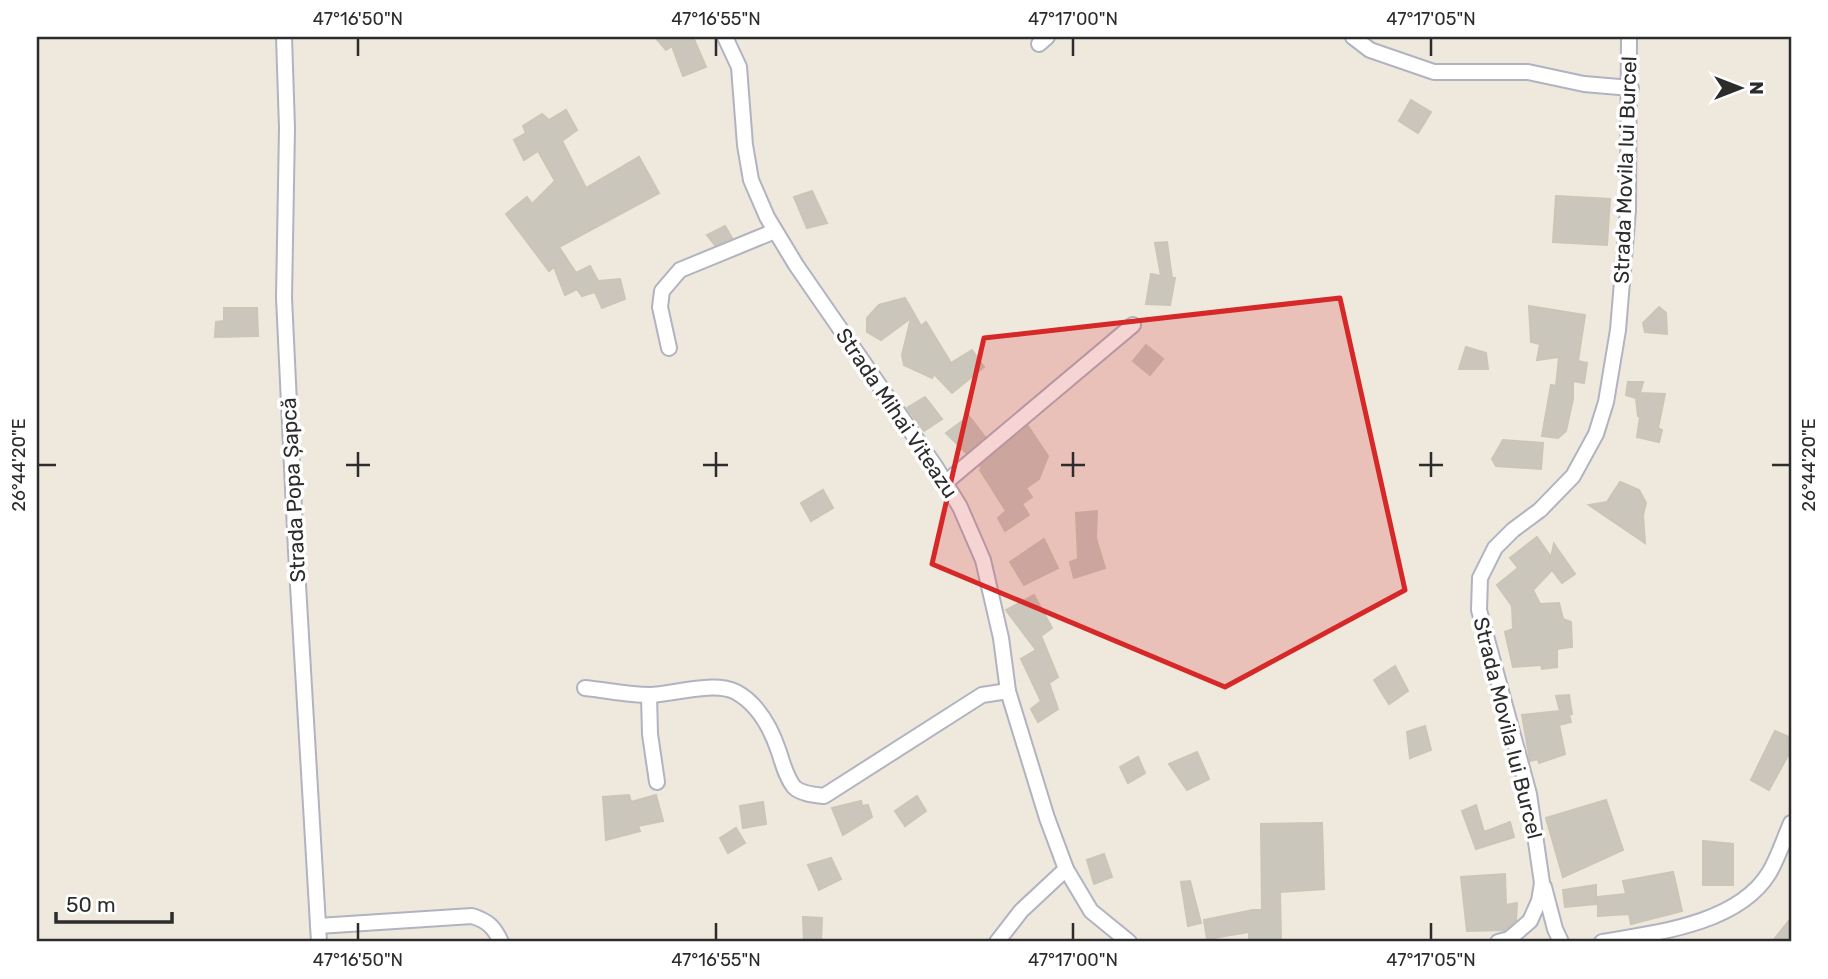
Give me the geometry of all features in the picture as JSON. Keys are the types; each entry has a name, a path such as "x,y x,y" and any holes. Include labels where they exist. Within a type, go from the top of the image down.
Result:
{"street":[{"name":"Strada Popa Șapcă","path":"284,37 287,128 284,298 296,565 319,942"},
{"name":"Strada Mihai Viteazu","path":"725,37 738,67 751,180 767,217 960,507 983,560 1001,638 1008,691 1047,818 1066,869 1091,911 1123,940 1129,942"},
{"path":"1353,37 1370,50 1434,72 1528,72 1584,84 1631,88"},
{"name":"Strada Movila lui Burcel","path":"1498,942 1509,939 1530,921 1539,901 1542,883 1529,794 1479,610 1480,578 1495,548 1513,530 1540,510 1573,475 1596,434 1606,402 1618,330 1628,210 1631,88 1629,37"},
{"path":"669,348 660,307 662,291 680,270 775,231"},
{"path":"945,482 1133,325"},
{"path":"585,688 649,695 709,689 732,690 750,701 765,720 777,744 786,773 796,789 824,796 982,695 1008,691"},
{"path":"649,695 650,734 657,782"},
{"path":"1602,942 1674,930 1705,919 1740,901 1755,890 1769,873 1791,823"},
{"path":"997,942 1021,911 1066,869"},
{"path":"1542,883 1561,942"},
{"path":"318,926 472,916 486,920 494,927 501,942"}],"highlighted area":[{"path":"1340,298 1405,590 1225,687 932,564 984,338"}],"building":[{"path":"655,37 693,37 706,67 683,76 672,46 666,50"},
{"path":"1411,100 1431,112 1418,133 1399,121"},
{"path":"566,110 577,130 562,141 586,188 639,157 659,193 559,247 576,273 590,266 598,281 620,279 625,299 602,308 595,292 582,296 577,289 565,295 554,267 549,271 506,214 527,197 532,204 555,181 538,151 524,160 514,140 526,133 523,126 542,114 549,120"},
{"path":"812,191 827,223 807,228 794,197"},
{"path":"1556,196 1610,199 1607,245 1553,242"},
{"path":"725,226 732,238 715,245 707,235"},
{"path":"1167,242 1172,278 1175,278 1170,305 1146,304 1151,274 1161,276 1155,243"},
{"path":"905,298 921,326 926,322 951,363 972,350 984,367 952,393 934,374 932,378 904,365 902,355 911,318 881,340 867,332 867,318 879,305"},
{"path":"1529,306 1585,315 1578,361 1587,363 1584,383 1573,381 1573,399 1566,431 1558,438 1542,436 1551,385 1556,386 1559,357 1537,360 1540,344 1531,342"},
{"path":"1659,307 1666,313 1667,334 1645,332 1643,323"},
{"path":"224,308 257,308 258,336 215,337 216,322 224,321"},
{"path":"1146,345 1163,359 1150,375 1133,361"},
{"path":"1466,347 1486,353 1488,369 1459,369"},
{"path":"1628,382 1643,382 1640,393 1665,394 1658,428 1662,430 1659,442 1637,437 1640,417 1636,398 1626,395"},
{"path":"925,397 942,419 924,431 907,408"},
{"path":"969,416 985,437 966,453 946,433"},
{"path":"1028,426 1048,456 1039,479 1026,488 1032,497 1022,504 1029,515 1005,531 998,518 1006,511 980,466"},
{"path":"1503,440 1543,443 1541,469 1496,466 1492,459"},
{"path":"1620,482 1639,490 1646,503 1643,515 1645,543 1589,505 1607,502"},
{"path":"823,490 833,508 811,521 801,503"},
{"path":"1097,511 1096,538 1105,568 1074,578 1070,562 1078,559 1076,513"},
{"path":"1537,537 1551,557 1554,544 1575,574 1562,583 1552,570 1533,590 1540,604 1559,603 1563,619 1571,622 1572,647 1557,649 1557,667 1513,667 1505,632 1513,629 1512,606 1497,585 1518,568 1510,558"},
{"path":"1044,539 1058,568 1024,585 1010,562"},
{"path":"1034,595 1052,628 1041,636 1058,677 1049,683 1058,709 1038,722 1031,709 1041,701 1021,659 1036,650 1006,610"},
{"path":"1395,666 1408,691 1389,704 1374,680"},
{"path":"1569,695 1571,722 1559,725 1565,754 1539,763 1538,759 1530,761 1522,715 1560,711 1556,696"},
{"path":"1425,726 1431,750 1410,758 1407,732"},
{"path":"1775,731 1791,738 1791,750 1769,790 1751,780"},
{"path":"1197,752 1209,779 1187,790 1169,764"},
{"path":"1138,757 1145,773 1128,783 1120,767"},
{"path":"629,795 631,802 656,795 663,821 638,826 640,831 606,840 603,797"},
{"path":"917,796 926,811 905,826 895,811"},
{"path":"1606,800 1623,850 1563,877 1546,818"},
{"path":"861,801 862,806 868,805 872,817 843,835 832,808"},
{"path":"763,802 766,824 743,828 740,806"},
{"path":"1476,805 1484,832 1510,822 1514,837 1476,849 1462,811"},
{"path":"1322,823 1324,889 1280,892 1281,940 1249,940 1249,932 1207,939 1204,920 1262,910 1261,824"},
{"path":"736,828 745,843 728,853 720,838"},
{"path":"1703,841 1733,844 1733,885 1703,885"},
{"path":"1104,854 1112,877 1094,884 1087,860"},
{"path":"831,858 841,879 819,890 808,865"},
{"path":"1673,872 1682,911 1631,924 1629,914 1598,916 1598,897 1626,894 1623,881"},
{"path":"1505,874 1506,905 1517,903 1516,920 1505,930 1467,931 1461,877"},
{"path":"1190,881 1201,923 1188,926 1181,882"},
{"path":"1596,885 1596,904 1565,907 1563,890"},
{"path":"803,917 822,918 821,942 804,942"},
{"path":"1791,918 1791,942 1772,942"}]}
